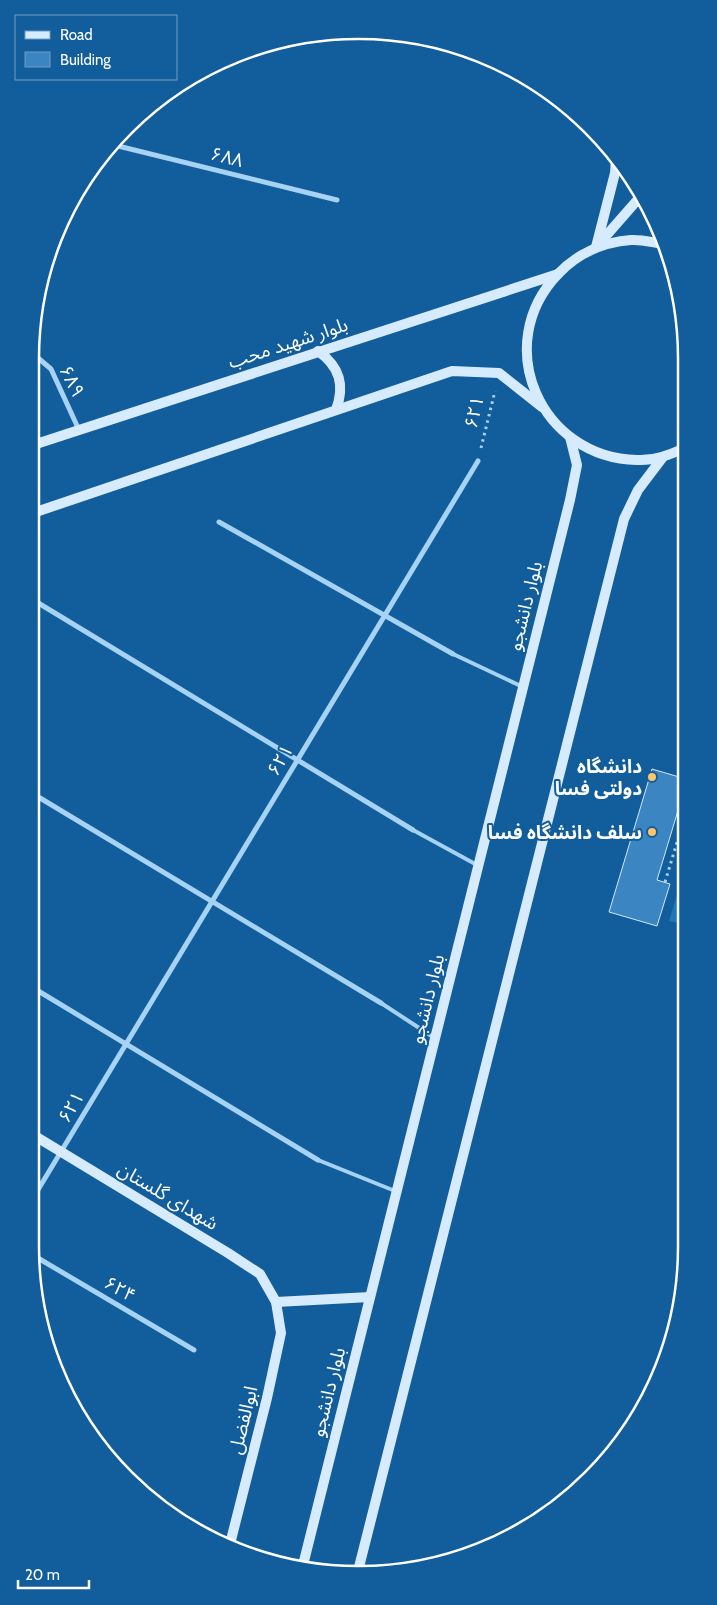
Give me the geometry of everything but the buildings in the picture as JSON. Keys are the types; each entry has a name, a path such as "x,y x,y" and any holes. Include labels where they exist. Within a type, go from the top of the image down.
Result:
{"main road":[{"path":"596,247 615,169"},
{"path":"542,407 530,377 526,346 532,314 547,286 558,274 569,263 596,247 637,202"},
{"path":"596,247 632,240 656,243"},
{"name":"بلوار شهید محب","path":"39,443 558,274"},
{"path":"318,351 331,362 339,376 341,388 336,410"},
{"path":"39,511 452,370 499,373 542,407 554,423 570,437 591,450 614,458 639,460 663,457 678,451"},
{"name":"بلوار دانشجو","path":"304,1562 578,466 570,437"},
{"path":"359,1566 624,519 638,490 663,457"},
{"name":"شهدای گلستان","path":"39,1139 260,1274 276,1302"},
{"path":"276,1302 370,1297"},
{"name":"ابوالفضل","path":"231,1540 267,1398 281,1333 276,1302"}],"street":[{"name":"۶۸۸","path":"119,146 337,200"},
{"name":"۶۸۹","path":"39,359 51,369 79,430"},
{"name":"۶۲۱","path":"39,1188 478,461"},
{"path":"219,522 453,654"},
{"path":"39,604 412,830"},
{"path":"40,798 380,1003"},
{"path":"39,991 318,1160"},
{"name":"۶۲۴","path":"39,1259 194,1350"}],"lane":[{"path":"453,654 523,687"},
{"path":"412,830 479,866"},
{"path":"380,1003 435,1038"},
{"path":"318,1160 397,1192"}],"path":[{"name":"۶۲۱","path":"478,461 499,373"},
{"path":"665,882 678,839"}],"shaded area":[{"path":"678,892 678,923 669,921"}],"place":[{"name":"دانشگاه دولتی فسا","path":"652,777"},
{"name":"سلف دانشگاه فسا","path":"652,832"}]}
